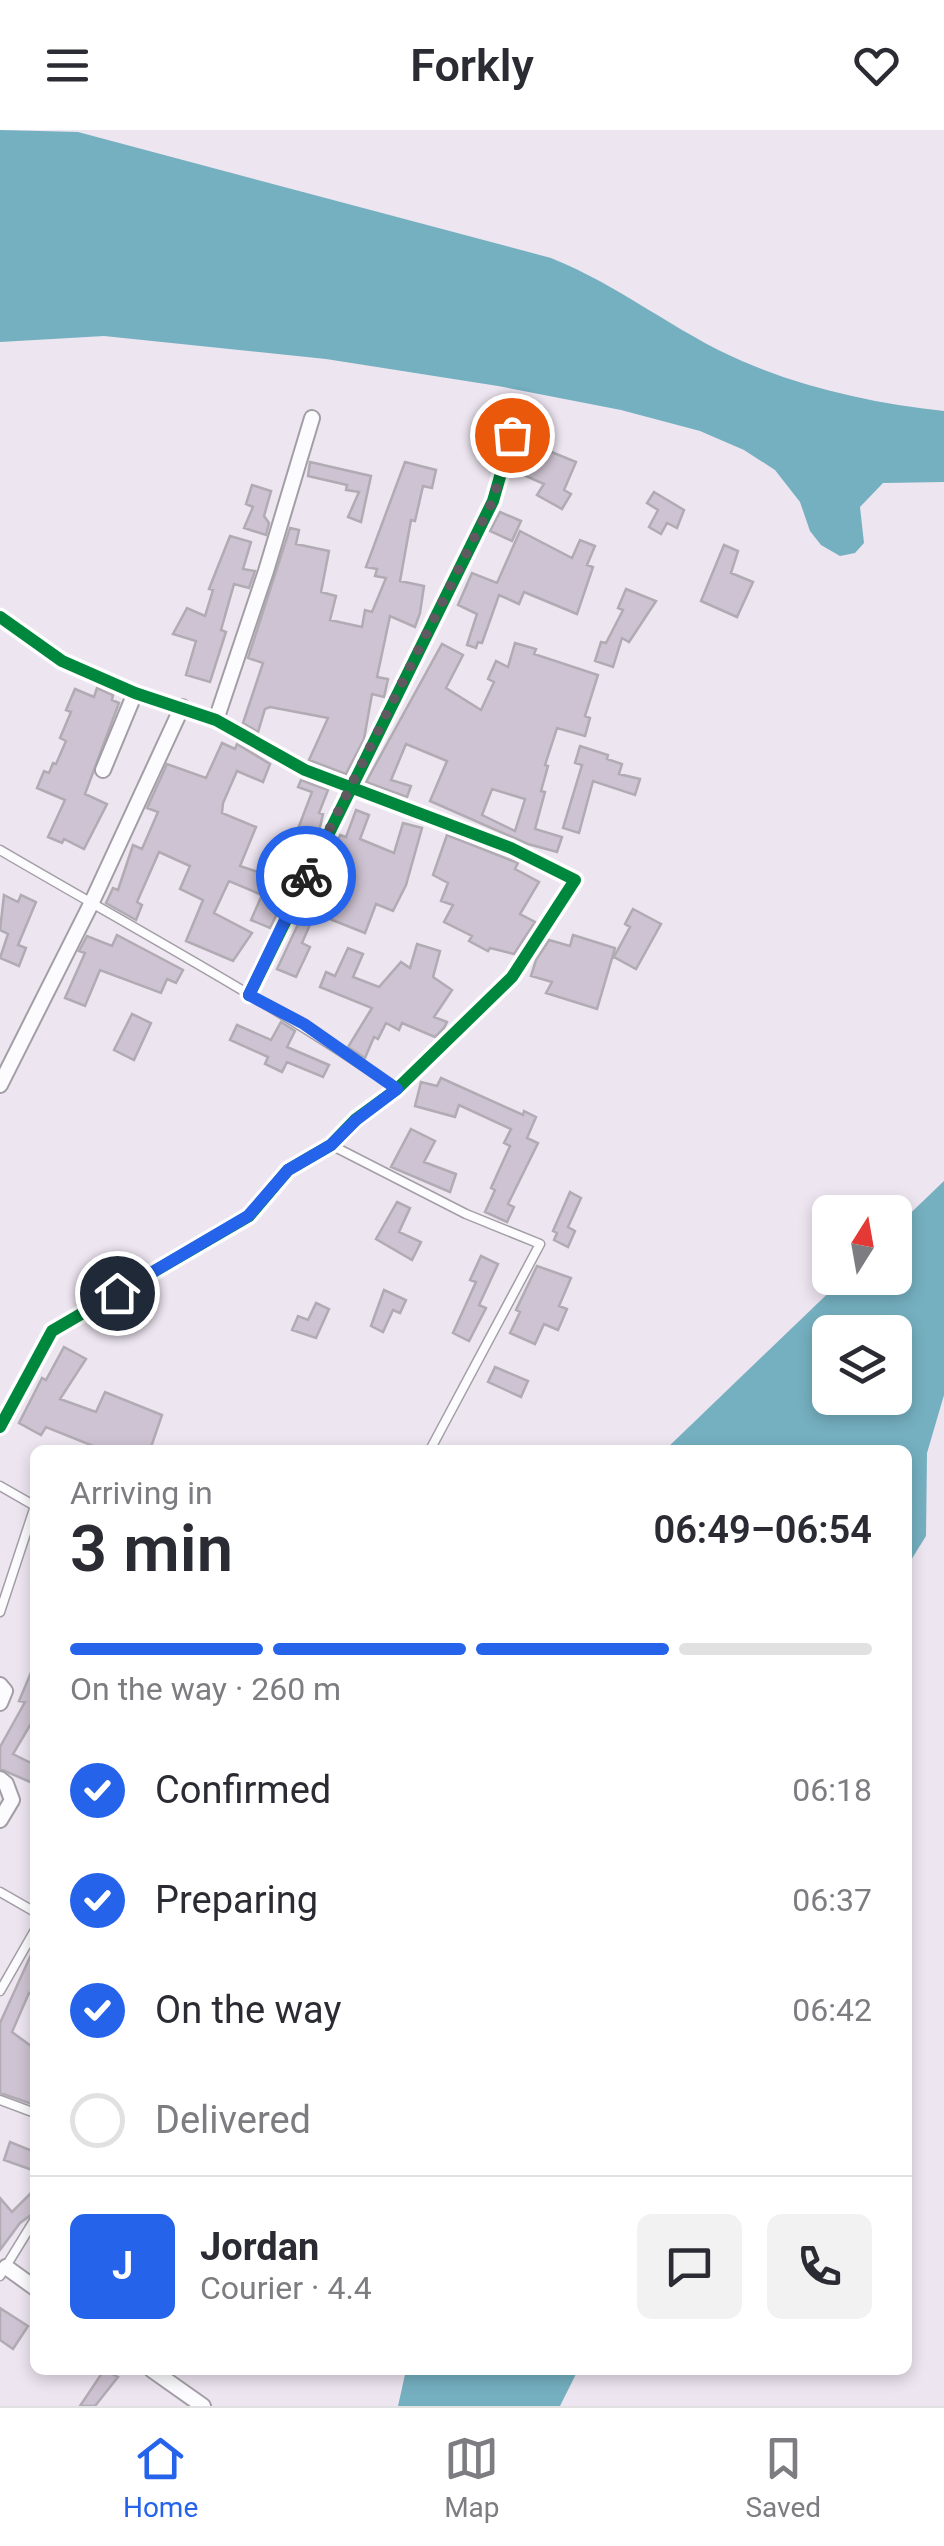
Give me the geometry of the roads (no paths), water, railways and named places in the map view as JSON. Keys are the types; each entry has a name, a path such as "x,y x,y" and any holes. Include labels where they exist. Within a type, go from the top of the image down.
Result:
{"street":[{"path":"216,720 312,418"},
{"path":"249,995 493,500 512,435"},
{"path":"0,616 62,661 136,693 216,720 305,770 511,848 576,880 512,977 397,1089 331,1145 288,1170 248,1216 52,1332 0,1427"},
{"path":"103,770 136,693"},
{"path":"0,1085 91,904 182,707"},
{"path":"0,1685 5,1691 0,1703"},
{"path":"0,1780 6,1784 12,1800 0,1820"},
{"path":"3,2272 30,2286"},
{"path":"159,2375 204,2406"}],"lane":[{"path":"0,850 304,1024 397,1089"},
{"path":"331,1145 466,1214 540,1244 433,1445"},
{"path":"0,1486 30,1503"},
{"path":"0,1612 30,1521"},
{"path":"0,1892 30,1909"},
{"path":"0,1991 30,1939"},
{"path":"0,2100 30,2111"},
{"path":"3,2272 30,2227"}],"water":[{"path":"0,130 78,132 551,258 601,282 694,337 766,371 841,394 944,411 944,482 883,483 860,507 864,543 855,553 840,556 821,545 810,531 800,502 775,470 744,450 700,431 621,410 326,359 104,336 0,342"},
{"path":"944,1181 944,1395 927,1453 926,1536 912,1559 912,1445 670,1445 826,1295 912,1295 912,1212"},
{"path":"405,2375 576,2375 560,2406 398,2406"}]}
